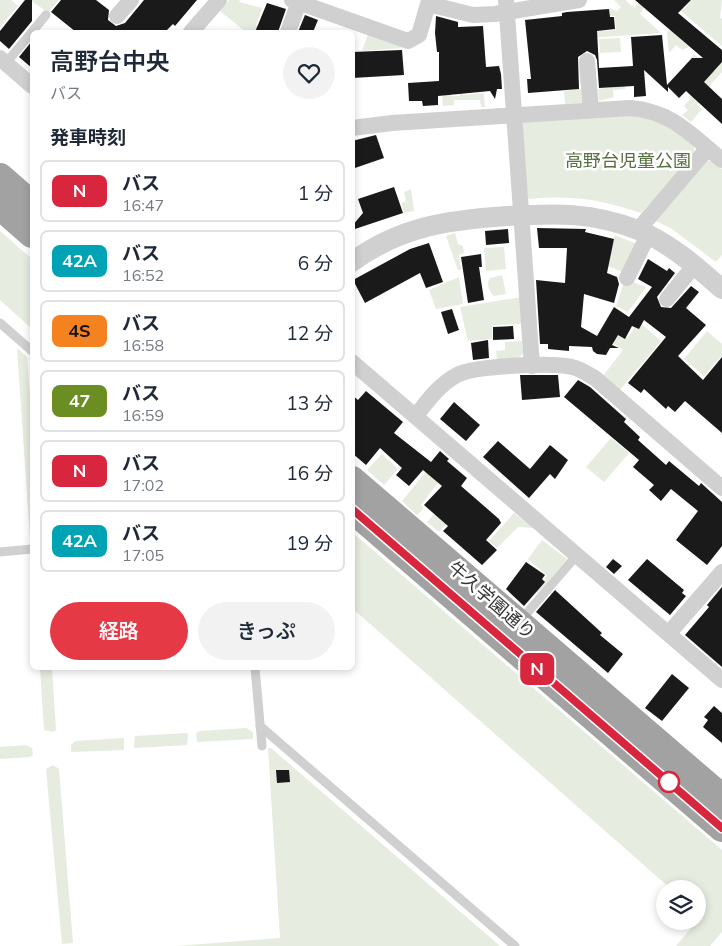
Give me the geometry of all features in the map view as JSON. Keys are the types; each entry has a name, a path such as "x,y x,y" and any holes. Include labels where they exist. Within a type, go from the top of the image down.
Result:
{"highway":[{"path":"0,177 30,203"},
{"path":"0,206 30,232"},
{"name":"牛久学園通り","path":"355,483 722,798"},
{"name":"牛久学園通り","path":"355,512 722,828"}],"street":[{"path":"117,16 131,0"},
{"path":"194,30 219,0"},
{"path":"289,30 296,1 408,41 420,35 428,4 473,15 506,7 579,0"},
{"path":"506,7 532,366"},
{"path":"3,61 30,84"},
{"path":"588,61 591,110"},
{"path":"355,128 591,110 648,110 664,115 678,123 722,160"},
{"path":"627,278 643,232 707,148"},
{"path":"355,260 390,239 415,229 441,222 555,213 587,215 643,232 694,266 722,289"},
{"path":"667,300 694,266"},
{"path":"355,365 722,680"},
{"path":"416,416 442,385 457,375 471,370 563,365 586,372 722,488"},
{"path":"668,633 722,572"}],"lane":[{"path":"32,30 46,15"},
{"path":"3,61 30,32"},
{"path":"2,326 30,349"},
{"path":"0,552 30,549"},
{"path":"527,613 577,555"},
{"path":"255,670 262,746"},
{"path":"260,726 515,946"}],"green space":[{"path":"0,0 11,0 18,6 0,27"},
{"path":"31,0 59,0 48,13"},
{"path":"229,0 240,0 239,2 262,8 256,26 267,30 244,30 220,11"},
{"path":"614,0 625,0 634,8 639,2 649,0 640,14 661,33 587,38 587,32 616,30 615,16 610,16 610,8 617,11 621,7"},
{"path":"668,0 674,0 684,9 692,0 722,0 720,17 722,19 722,46"},
{"path":"676,22 675,34 689,47 682,50 676,45 669,53 667,33"},
{"path":"368,34 401,45 401,48 362,51"},
{"path":"620,38 621,52 600,53 599,39"},
{"path":"694,54 715,71 722,63 722,72 688,109 711,88 697,105 702,109 691,122 682,115 688,110 684,106 705,81 684,66"},
{"path":"481,66 485,107 481,107 480,100 454,100 454,105 443,106 442,90 451,89 451,96 460,96 460,84 462,84 463,95 483,93"},
{"path":"579,68 581,68 584,103 565,104 564,91 581,89"},
{"path":"624,69 625,89 613,90 614,97 599,101 598,89 617,87 616,70"},
{"name":"高野台児童公園","path":"634,114 668,126 694,146 694,157 641,213 612,204 585,199 528,199 522,125 527,119"},
{"path":"706,161 713,161 722,169 722,255 716,262 672,229 654,220"},
{"path":"411,189 414,211 404,213 401,203 406,201 404,192"},
{"path":"0,231 30,257 30,327 0,300"},
{"path":"455,233 458,244 463,246 464,253 459,255 461,270 458,270 446,236"},
{"path":"615,235 637,244 625,273 608,266"},
{"path":"504,247 506,269 486,271 484,248"},
{"path":"502,275 506,294 494,296 489,287 489,280 490,278"},
{"path":"459,277 463,304 436,309 429,290"},
{"path":"625,279 646,287 628,312 616,306"},
{"path":"521,297 523,324 492,325 492,339 468,341 460,307"},
{"path":"639,322 661,341 619,391 603,376 623,350 607,339 612,331 627,338"},
{"path":"707,331 722,344 722,355 704,376 684,359"},
{"path":"522,341 523,354 517,359 497,360 496,351 505,350 505,342"},
{"path":"17,348 27,357 30,396 30,539"},
{"path":"611,438 629,453 604,482 586,467"},
{"path":"382,454 398,469 384,485 367,470"},
{"path":"434,462 446,472 421,505 424,508 417,515 402,501"},
{"path":"450,497 461,507 439,532 427,522"},
{"path":"514,513 534,528 518,527 497,548 489,541"},
{"path":"355,535 722,850 722,932 710,946 676,946 689,930 706,930 706,880 661,880 355,611"},
{"path":"542,540 567,559 538,593 535,592 547,576 528,559"},
{"path":"40,670 52,670 56,730 53,732 44,730"},
{"path":"246,728 253,732 253,739 197,742 196,733 200,731"},
{"path":"188,734 187,745 134,748 135,736"},
{"path":"124,738 124,750 71,752 71,745 75,741"},
{"path":"26,745 32,748 33,755 30,757 0,759 0,747"},
{"path":"268,748 271,748 500,946 177,946 280,938"},
{"path":"53,765 59,769 73,943 62,944 46,769"}],"building":[{"path":"25,0 32,0 32,21 9,49 0,41 0,31"},
{"path":"61,0 96,0 109,10 108,20 116,26 125,23 144,0 197,0 175,26 173,24 167,30 74,30 51,12"},
{"path":"635,0 691,0 678,13 722,50 722,62 704,82 722,99 722,124 686,91 679,98 668,87 668,92 644,70 646,96 634,97 634,86 599,88 597,60 595,55 587,51 578,57 579,89 528,93 527,79 531,79 525,20 562,16 562,13 567,12 609,9 610,17 614,17 615,29 597,31 599,68 633,66 631,37 662,35 667,85 692,58 703,58"},
{"path":"267,3 286,9 279,30 256,30"},
{"path":"305,15 318,20 314,30 299,30"},
{"path":"436,16 458,22 458,27 483,26 486,67 499,66 501,74 502,89 497,89 495,99 490,91 438,96 438,105 423,106 422,101 409,101 408,83 439,81 439,52 437,52 435,33"},
{"path":"30,43 30,66 19,57"},
{"path":"402,50 404,75 355,78 355,52"},
{"path":"376,135 384,158 355,168 355,140"},
{"path":"394,187 403,213 355,229 355,222 363,213 358,199"},
{"path":"537,228 586,229 585,232 614,239 607,273 617,277 619,284 614,303 584,294 581,327 597,336 614,307 629,317 652,287 638,279 648,259 667,271 669,268 675,273 657,297 661,307 671,308 691,286 699,292 686,308 706,325 678,356 703,380 722,357 722,433 685,401 675,412 668,406 666,409 644,389 641,393 628,383 666,337 644,320 639,329 632,326 625,339 618,335 612,345 619,348 610,348 606,355 597,354 593,351 592,347 569,346 569,351 548,349 548,344 540,344 536,280 565,283 567,248 539,248"},
{"path":"508,229 509,243 486,245 485,231"},
{"path":"429,243 443,282 426,288 420,273 365,303 355,284 355,279 410,249"},
{"path":"481,254 482,267 479,267 484,300 468,303 461,257"},
{"path":"452,309 459,330 448,334 441,312"},
{"path":"513,326 514,339 493,340 493,327"},
{"path":"488,340 489,358 473,360 471,343"},
{"path":"520,375 558,375 560,397 522,400"},
{"path":"578,380 590,387 626,419 624,422 640,437 638,440 666,465 669,461 699,486 701,483 722,502 722,546 707,565 676,540 698,511 671,489 661,501 649,490 654,485 633,467 639,460 564,397"},
{"path":"366,391 403,422 394,433 431,462 440,451 449,459 447,461 467,478 461,486 499,519 501,523 486,540 497,550 482,565 443,531 448,526 424,505 442,486 423,470 409,486 396,475 402,468 380,448 366,465 355,456 355,398 358,400"},
{"path":"454,402 480,425 466,441 440,419"},
{"path":"498,441 530,469 550,445 568,460 555,479 550,474 529,498 483,457"},
{"path":"613,559 622,566 614,574 606,567"},
{"path":"647,559 684,590 682,593 686,596 670,615 628,580"},
{"path":"526,562 545,575 542,579 545,582 524,606 506,589"},
{"path":"722,587 722,667 685,635 709,607 707,605"},
{"path":"555,590 602,633 600,635 623,654 608,673 536,612"},
{"path":"672,674 689,688 662,721 645,708"},
{"path":"714,706 722,713 722,743 703,727 708,720 704,717"},
{"path":"276,770 289,770 290,782 277,783"}],"bus line":[{"name":"N","path":"355,512 722,828"}]}
